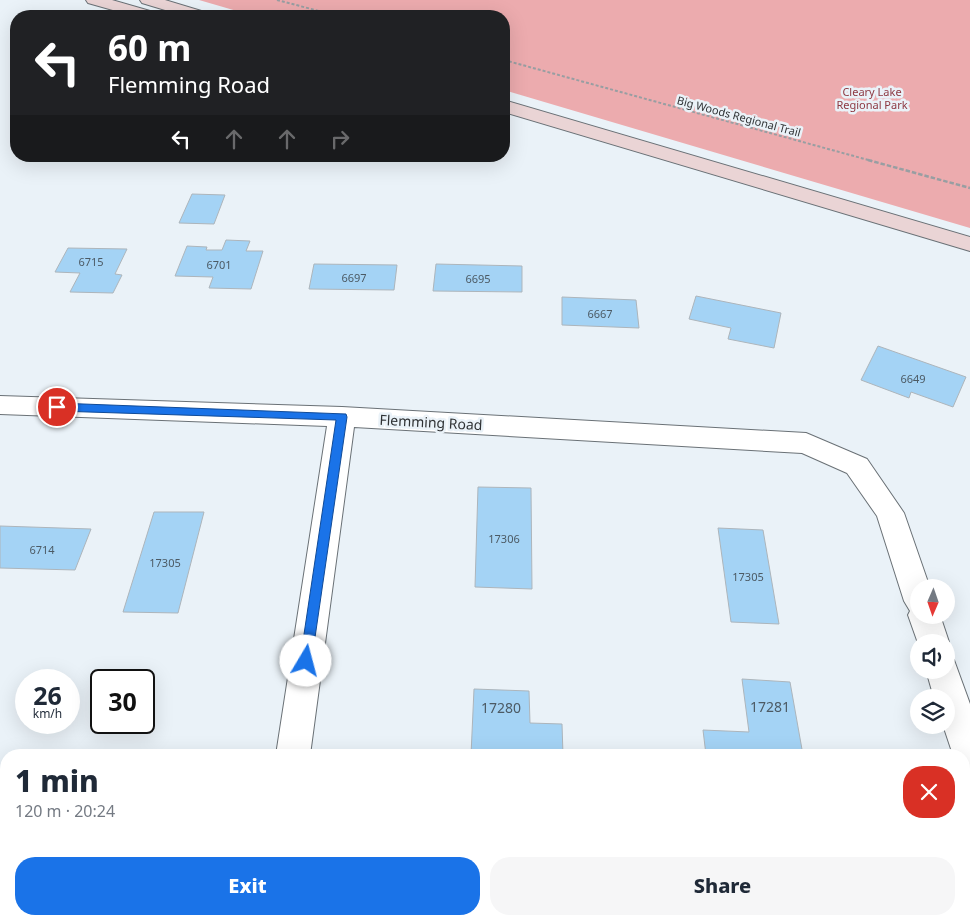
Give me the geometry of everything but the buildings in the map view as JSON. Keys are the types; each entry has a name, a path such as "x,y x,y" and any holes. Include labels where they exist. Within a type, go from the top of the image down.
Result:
{"main road":[{"path":"94,0 130,10"},
{"path":"148,0 182,10"},
{"path":"510,108 970,244"},
{"path":"510,119 970,250"}],"street":[{"name":"Flemming Road","path":"0,405 342,417 806,443 857,466 890,513 912,579"},
{"path":"294,749 342,417"},
{"path":"945,679 968,749"}],"path":[{"path":"277,0 315,10"},
{"name":"Big Woods Regional Trail","path":"510,62 970,188"}],"green space":[{"name":"Cleary Lake Regional Park","path":"199,0 970,0 970,228 510,92 510,10 233,10"}],"route":[{"path":"57,407 342,417 306,661"}]}
